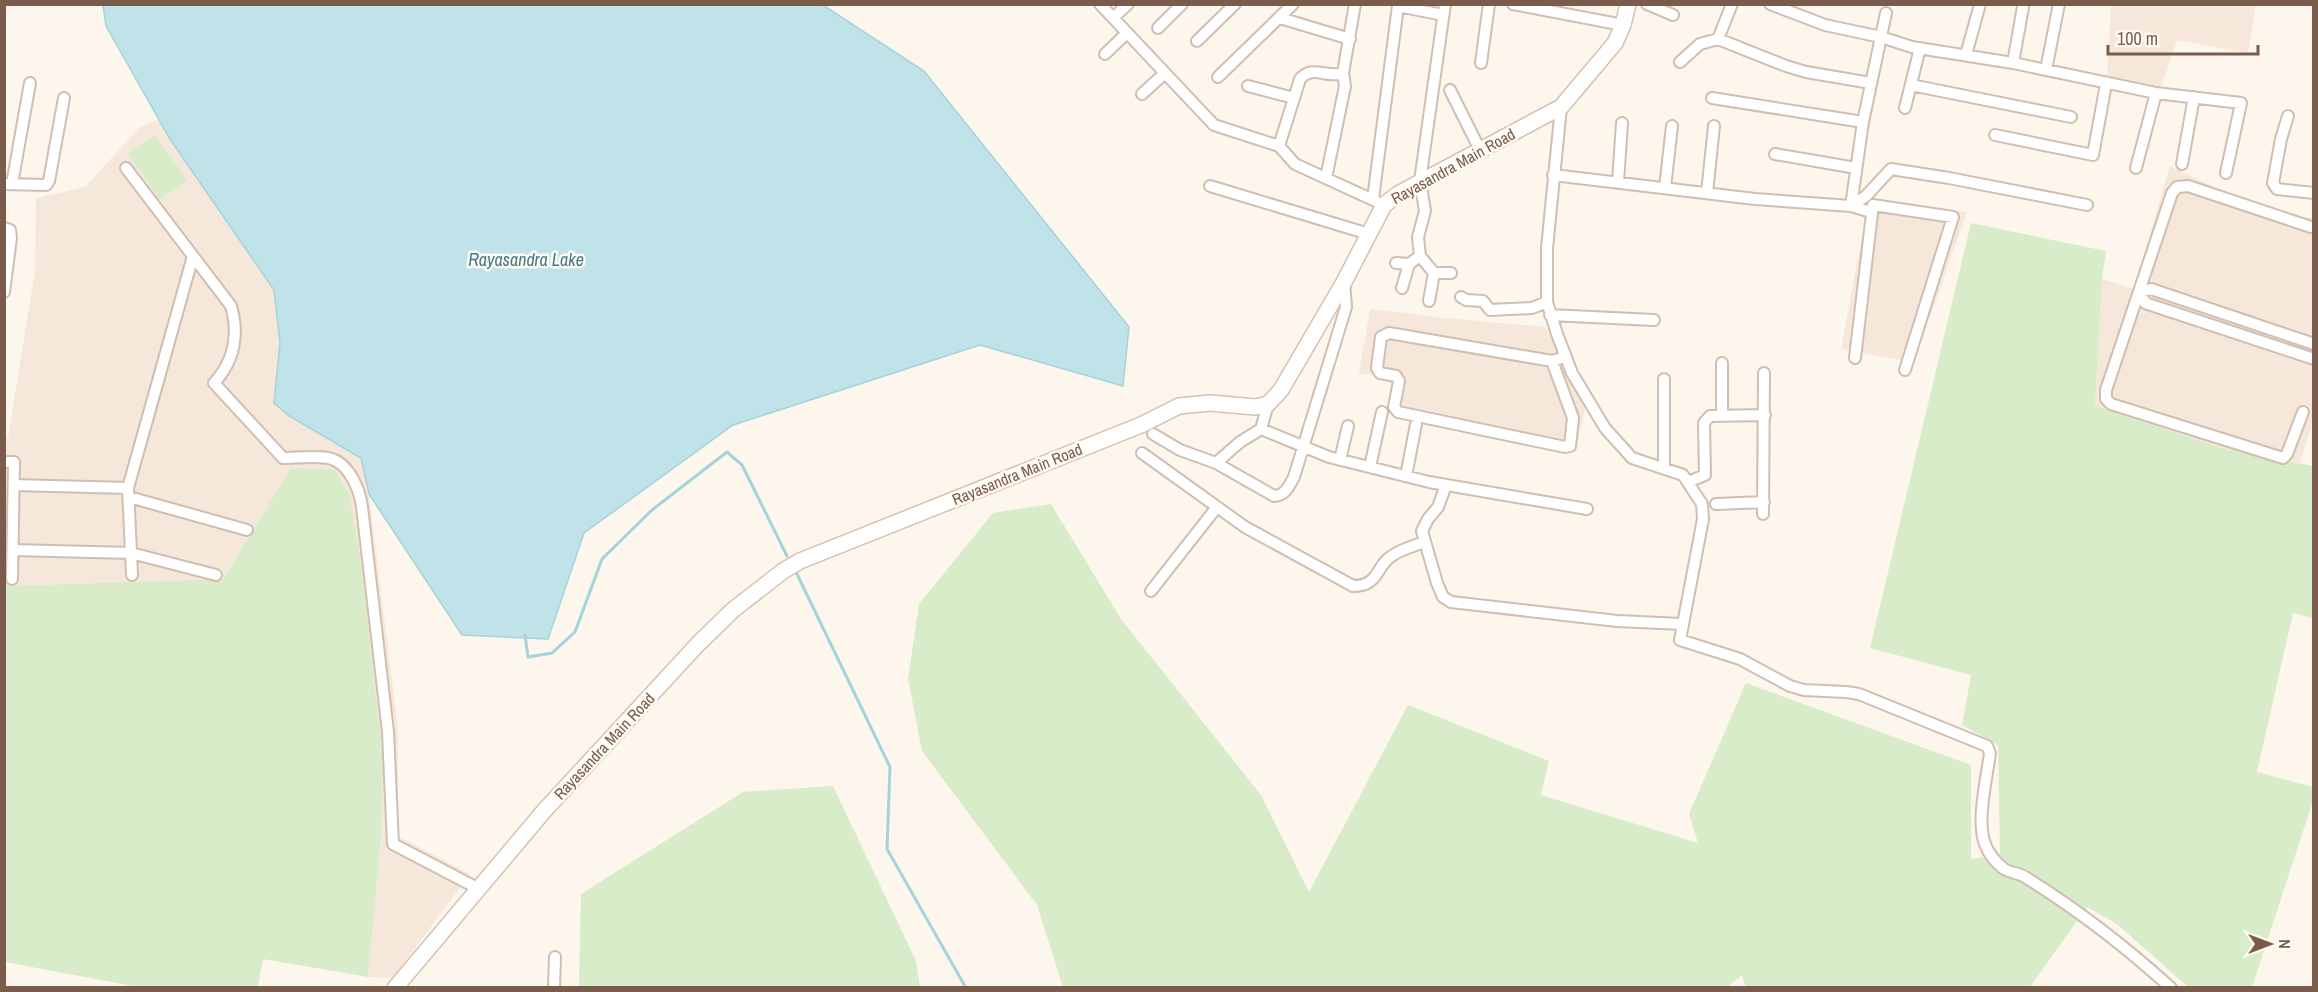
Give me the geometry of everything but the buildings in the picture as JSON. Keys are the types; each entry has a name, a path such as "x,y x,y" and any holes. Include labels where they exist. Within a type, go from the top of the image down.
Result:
{"street":[{"path":"1100,4 1214,125 1279,146 1294,164 1378,202 1398,6 1444,10 1420,182 1425,211 1418,237 1420,255 1434,273 1429,301"},
{"path":"1113,18 1128,4"},
{"path":"1158,28 1182,4"},
{"path":"1197,41 1236,4"},
{"path":"1218,77 1293,4"},
{"path":"1326,178 1345,86 1343,73 1355,4"},
{"path":"1481,63 1489,4"},
{"path":"1513,4 1623,25"},
{"name":"Rayasandra Main Road","path":"395,987 544,811 698,644 733,610 783,571 800,561 1142,425 1179,406 1210,403 1255,407 1268,404 1281,390 1344,282 1369,234 1378,202 1398,194 1562,106 1615,43 1623,25 1628,4"},
{"path":"1647,4 1673,15"},
{"path":"1718,39 1732,4"},
{"path":"1770,4 1825,25 1920,48 2013,63 2156,93 2241,103 2226,173"},
{"path":"1966,56 1980,4"},
{"path":"2046,70 2059,4"},
{"path":"2013,63 2023,8"},
{"path":"1851,206 1863,122 1886,13"},
{"path":"1280,18 1350,39"},
{"path":"1105,54 1126,33"},
{"path":"1680,62 1700,44 1718,39 1806,72 1871,83"},
{"path":"1905,108 1920,48"},
{"path":"1279,146 1300,79 1305,73 1311,71 1336,75 1343,73"},
{"path":"1142,94 1165,73"},
{"path":"30,83 8,184 38,186 46,185 49,181 64,98"},
{"path":"1995,135 2093,155 2106,84"},
{"path":"1911,85 2071,117"},
{"path":"1248,86 1294,98"},
{"path":"1450,90 1480,150"},
{"path":"2136,168 2156,93"},
{"path":"2182,164 2194,97"},
{"path":"1712,98 1863,122"},
{"path":"1562,106 1546,248 1547,302 1565,357 1605,428 1632,458 1683,475 1702,504 1703,519 1680,640 1685,644 1740,659 1790,686 1804,690 1859,694 1987,746 1990,753 1982,828 1985,843 1994,860 2005,869 2023,875 2077,913 2145,964 2171,987"},
{"path":"2288,116 2281,139 2273,183 2277,189 2313,193"},
{"path":"1618,182 1622,123"},
{"path":"1665,188 1672,126"},
{"path":"1707,193 1714,126"},
{"path":"1775,154 1856,168"},
{"path":"126,168 231,306 235,323 235,341 230,359 214,383 283,458 332,459 350,475 358,490 362,507 388,732 393,844 479,889"},
{"path":"1851,206 1861,201 1891,169 2087,205"},
{"path":"1553,175 1707,193 1851,206 1871,212"},
{"path":"1210,186 1369,234"},
{"path":"2303,412 2287,454 2283,458 2111,404 2106,399 2106,390 2172,193 2177,187 2188,186 2311,227"},
{"path":"1855,358 1873,205 1953,218 1905,370"},
{"path":"4,228 10,230 11,238 4,292"},
{"path":"1402,288 1409,264 1420,255"},
{"path":"132,574 129,493 193,256"},
{"path":"1396,262 1409,264"},
{"path":"1434,273 1450,273"},
{"path":"1153,434 1180,450 1216,463 1274,496 1279,496 1287,490 1294,477 1346,307 1344,282"},
{"path":"2140,292 2151,289 2313,344"},
{"path":"2140,292 2145,303 2313,359"},
{"path":"1461,297 1466,300 1483,301 1490,310 1532,308 1547,302"},
{"path":"1550,315 1654,320"},
{"path":"1552,361 1573,418 1570,446 1566,447 1398,412 1395,407 1400,381 1396,376 1380,373 1377,368 1381,337 1389,333 1552,361 1565,357"},
{"path":"1722,363 1722,415"},
{"path":"1763,514 1764,373"},
{"path":"1664,379 1664,469"},
{"path":"1216,463 1240,442 1261,429 1268,404"},
{"path":"1573,418 1592,407"},
{"path":"1370,467 1382,412"},
{"path":"1688,482 1705,475 1704,423 1710,416 1765,415"},
{"path":"1406,476 1416,424"},
{"path":"1340,459 1348,426"},
{"path":"1261,429 1340,459 1406,476 1587,509"},
{"path":"1142,453 1245,527 1353,586 1361,586 1378,574 1388,558 1424,542"},
{"path":"4,462 14,462 14,485 9,512 13,550 8,563 12,579"},
{"path":"14,485 129,493 247,530"},
{"path":"1446,485 1438,507 1422,531 1437,583 1443,597 1451,602 1606,620 1682,624"},
{"path":"1716,504 1764,502"},
{"path":"1151,591 1217,507"},
{"path":"13,550 131,553 216,574"},
{"path":"554,987 555,957"}],"shaded area":[{"path":"2111,5 2256,5 2248,53 2177,40 2161,88 2107,76"},
{"path":"159,119 170,139 274,290 280,343 274,403 289,416 361,458 369,494 398,729 398,836 470,874 393,978 368,977 381,838 383,762 291,468 223,579 5,586 5,439 8,438 35,270 36,198 85,187 139,128"},
{"path":"2170,166 2231,195 2293,220 2313,218 2313,420 2300,463 2225,449 2095,406 2102,279 2134,289"},
{"path":"1869,200 1967,212 1914,363 1841,349"},
{"path":"1370,309 1546,327 1585,408 1576,452 1387,413 1392,379 1359,373"}],"green space":[{"path":"155,135 187,180 160,200 128,154"},
{"path":"1971,223 2106,251 2102,279 2095,406 2225,449 2313,466 2313,618 2293,613 2257,772 2313,787 2313,801 2252,987 2188,987 2117,924 2087,907 2030,987 1746,988 1742,975 1726,988 1063,987 1037,905 922,751 908,679 919,604 993,513 1051,504 1121,619 1261,795 1309,892 1408,705 1549,761 1541,795 1698,843 1689,814 1746,683 1971,765 1971,859 2000,854 1998,745 1962,725 1971,675 1870,648"},
{"path":"291,468 335,470 349,493 362,569 383,762 381,838 368,977 263,959 258,987 143,988 5,962 4,586 223,579"},
{"path":"833,786 916,961 920,987 579,987 581,894 743,792"}],"water":[{"name":"Rayasandra Lake","path":"103,5 823,5 924,71 1129,327 1123,386 980,345 733,425 584,533 548,639 462,635 369,494 361,458 289,416 274,403 280,343 274,290 170,139 106,26"}],"waterway":[{"path":"525,635 528,657 552,653 575,632 602,559 652,510 727,452 742,465 787,556"},
{"path":"797,574 890,767 887,849 966,988"}]}
